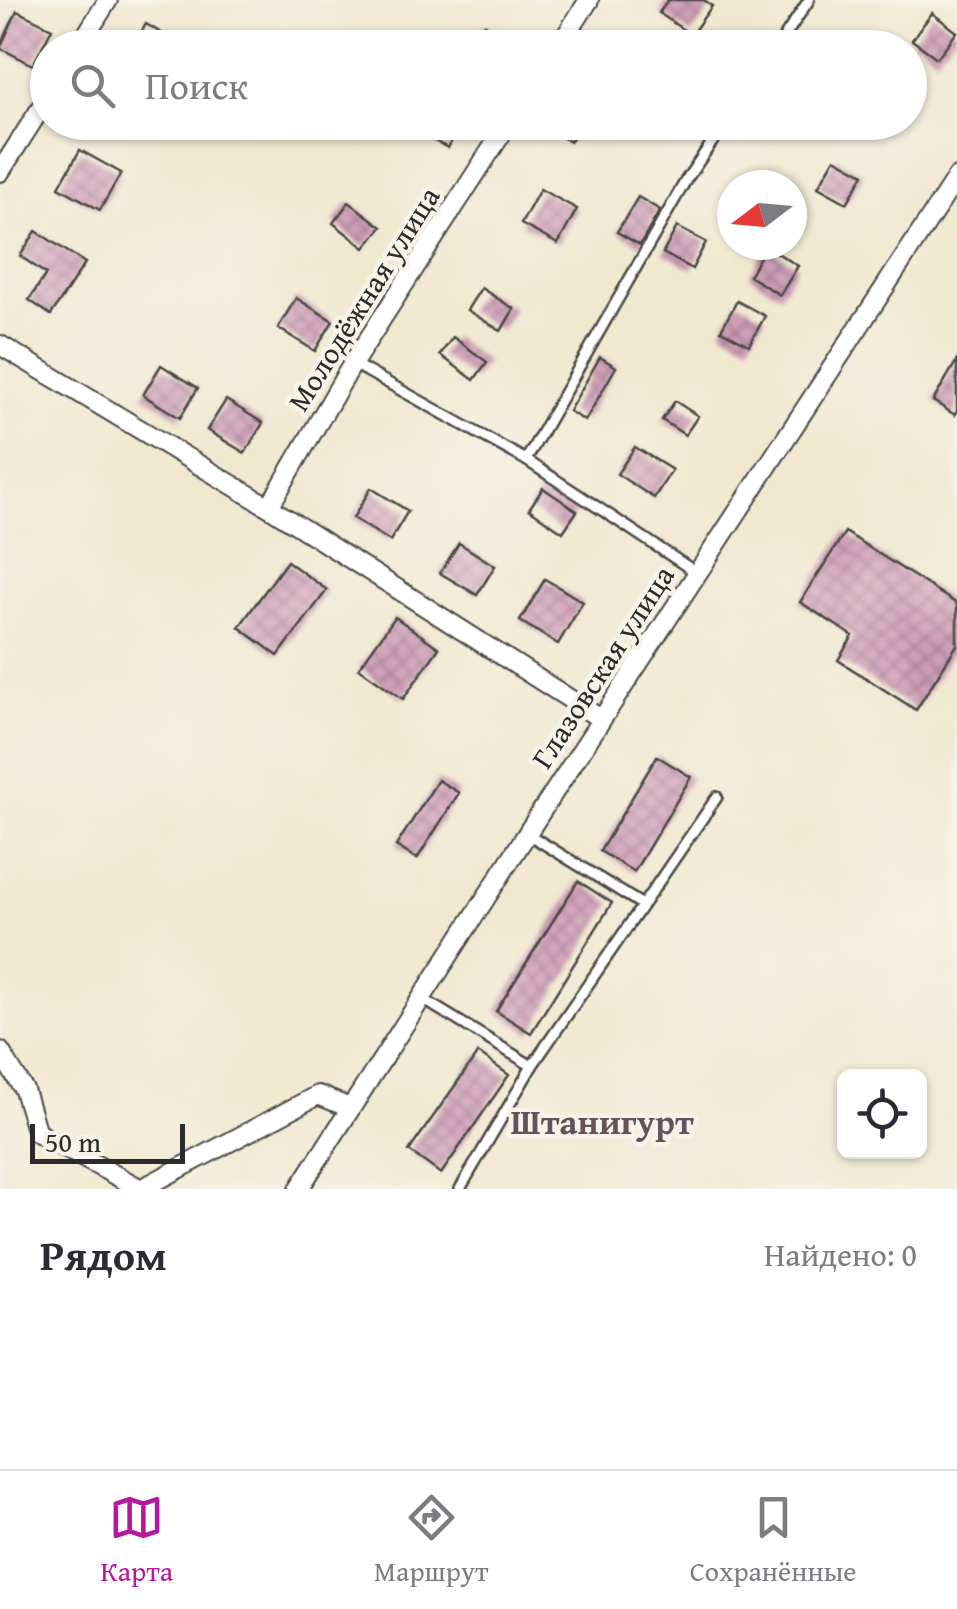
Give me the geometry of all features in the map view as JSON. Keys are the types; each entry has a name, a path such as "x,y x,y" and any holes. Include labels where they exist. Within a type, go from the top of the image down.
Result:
{"street":[{"path":"89,30 108,0"},
{"path":"570,30 589,0"},
{"path":"0,172 30,125"},
{"name":"Молодёжная улица","path":"268,507 353,364 497,140"},
{"name":"Глазовская улица","path":"298,1189 957,177"},
{"path":"0,345 268,507 602,719"},
{"path":"0,1051 24,1090 37,1134 140,1189 318,1095 350,1108"}],"lane":[{"path":"789,30 810,0"},
{"path":"526,460 686,180 714,140"},
{"path":"353,364 526,460 697,573"},
{"path":"460,1189 532,1066 717,797"},
{"path":"527,833 641,904"},
{"path":"421,998 532,1066"}],"building":[{"path":"668,0 704,0 712,6 695,30 684,30 659,13"},
{"path":"17,11 52,28 30,30 30,63 0,48"},
{"path":"932,13 957,32 937,58 927,51 927,30 919,30"},
{"path":"433,140 452,140 448,148"},
{"path":"80,150 121,173 100,210 59,187"},
{"path":"835,158 864,174 847,203 818,187"},
{"path":"540,189 577,209 558,244 521,224"},
{"path":"638,197 660,210 640,245 617,232"},
{"path":"349,202 382,227 365,248 333,223"},
{"path":"677,227 706,242 692,269 663,253"},
{"path":"36,231 85,263 51,315 29,300 46,274 20,256"},
{"path":"758,260 788,260 798,266 780,295 749,276"},
{"path":"481,288 514,309 501,331 467,310"},
{"path":"296,298 333,321 315,351 278,328"},
{"path":"737,301 765,316 749,345 721,330"},
{"path":"453,337 487,362 474,380 440,355"},
{"path":"600,357 616,367 585,421 569,411"},
{"path":"957,360 957,411 955,415 933,401"},
{"path":"161,365 198,388 180,418 143,395"},
{"path":"226,400 263,423 245,453 207,430"},
{"path":"675,401 698,416 685,435 662,420"},
{"path":"635,447 672,470 654,498 617,474"},
{"path":"371,488 408,511 390,541 353,518"},
{"path":"543,488 577,511 563,532 529,509"},
{"path":"845,532 957,604 957,645 916,710 838,660 853,636 800,602"},
{"path":"459,543 495,566 477,595 440,573"},
{"path":"287,561 327,590 278,656 239,627"},
{"path":"545,579 583,602 558,644 520,621"},
{"path":"395,617 439,648 403,699 359,668"},
{"path":"657,756 691,777 634,872 600,851"},
{"path":"438,780 459,793 417,859 396,846"},
{"path":"578,881 612,903 531,1033 496,1011"},
{"path":"478,1053 509,1075 441,1174 409,1151"}],"district":[{"name":"Штанигурт","path":"602,1122"}]}
